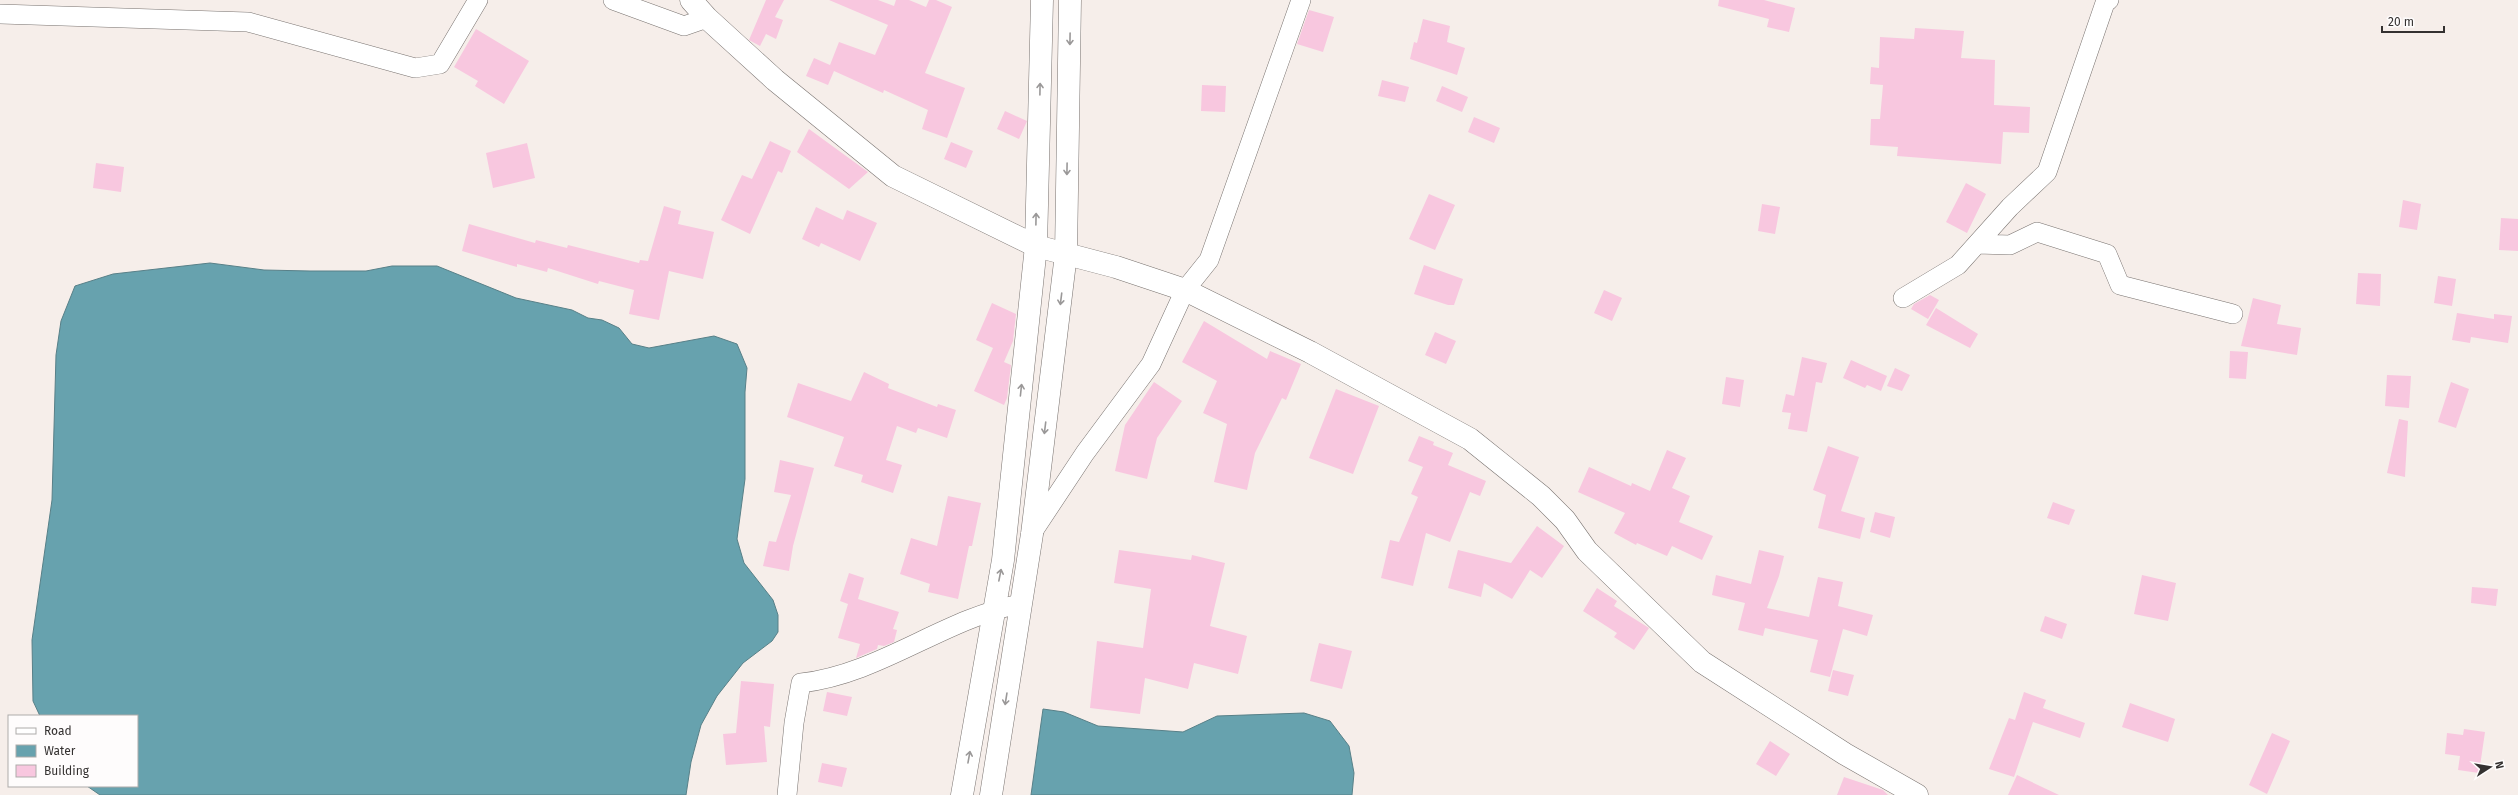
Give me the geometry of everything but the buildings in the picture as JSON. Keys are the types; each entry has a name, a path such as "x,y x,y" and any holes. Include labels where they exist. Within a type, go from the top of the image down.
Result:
{"main road":[{"path":"691,0 707,18 775,80 893,176 1036,246 1116,267 1185,290 1324,360 1470,439 1541,496 1565,520 1587,551 1702,662 1845,754 1916,795"},
{"path":"962,795 993,610 1003,560 1036,246 1042,0"},
{"path":"991,795 1032,534 1066,254 1070,0"}],"street":[{"path":"0,14 248,22 414,68 427,68 440,64 478,0"},
{"path":"613,0 684,26 707,18"},
{"path":"1032,534 1086,453 1151,364 1185,290 1209,260 1301,0"},
{"path":"1903,298 1958,265 2010,207 2047,172 2105,3 2109,0"},
{"path":"1977,244 2010,245 2037,232 2107,254 2120,285 2233,314"},
{"path":"787,795 794,723 801,683 828,680 871,666 993,610 1020,604"}],"water":[{"path":"210,263 264,270 310,271 366,271 392,266 437,266 516,298 572,310 588,318 602,320 619,328 632,344 649,348 714,336 737,344 747,368 745,392 745,479 737,539 744,563 773,600 778,615 778,632 772,641 743,663 717,696 701,725 691,762 686,795 100,795 88,787 138,787 138,715 40,715 33,701 32,640 52,500 56,355 61,321 75,286 113,274"},
{"path":"1043,709 1064,712 1098,726 1183,732 1217,716 1304,713 1330,721 1349,746 1354,773 1352,795 1031,795"}]}
